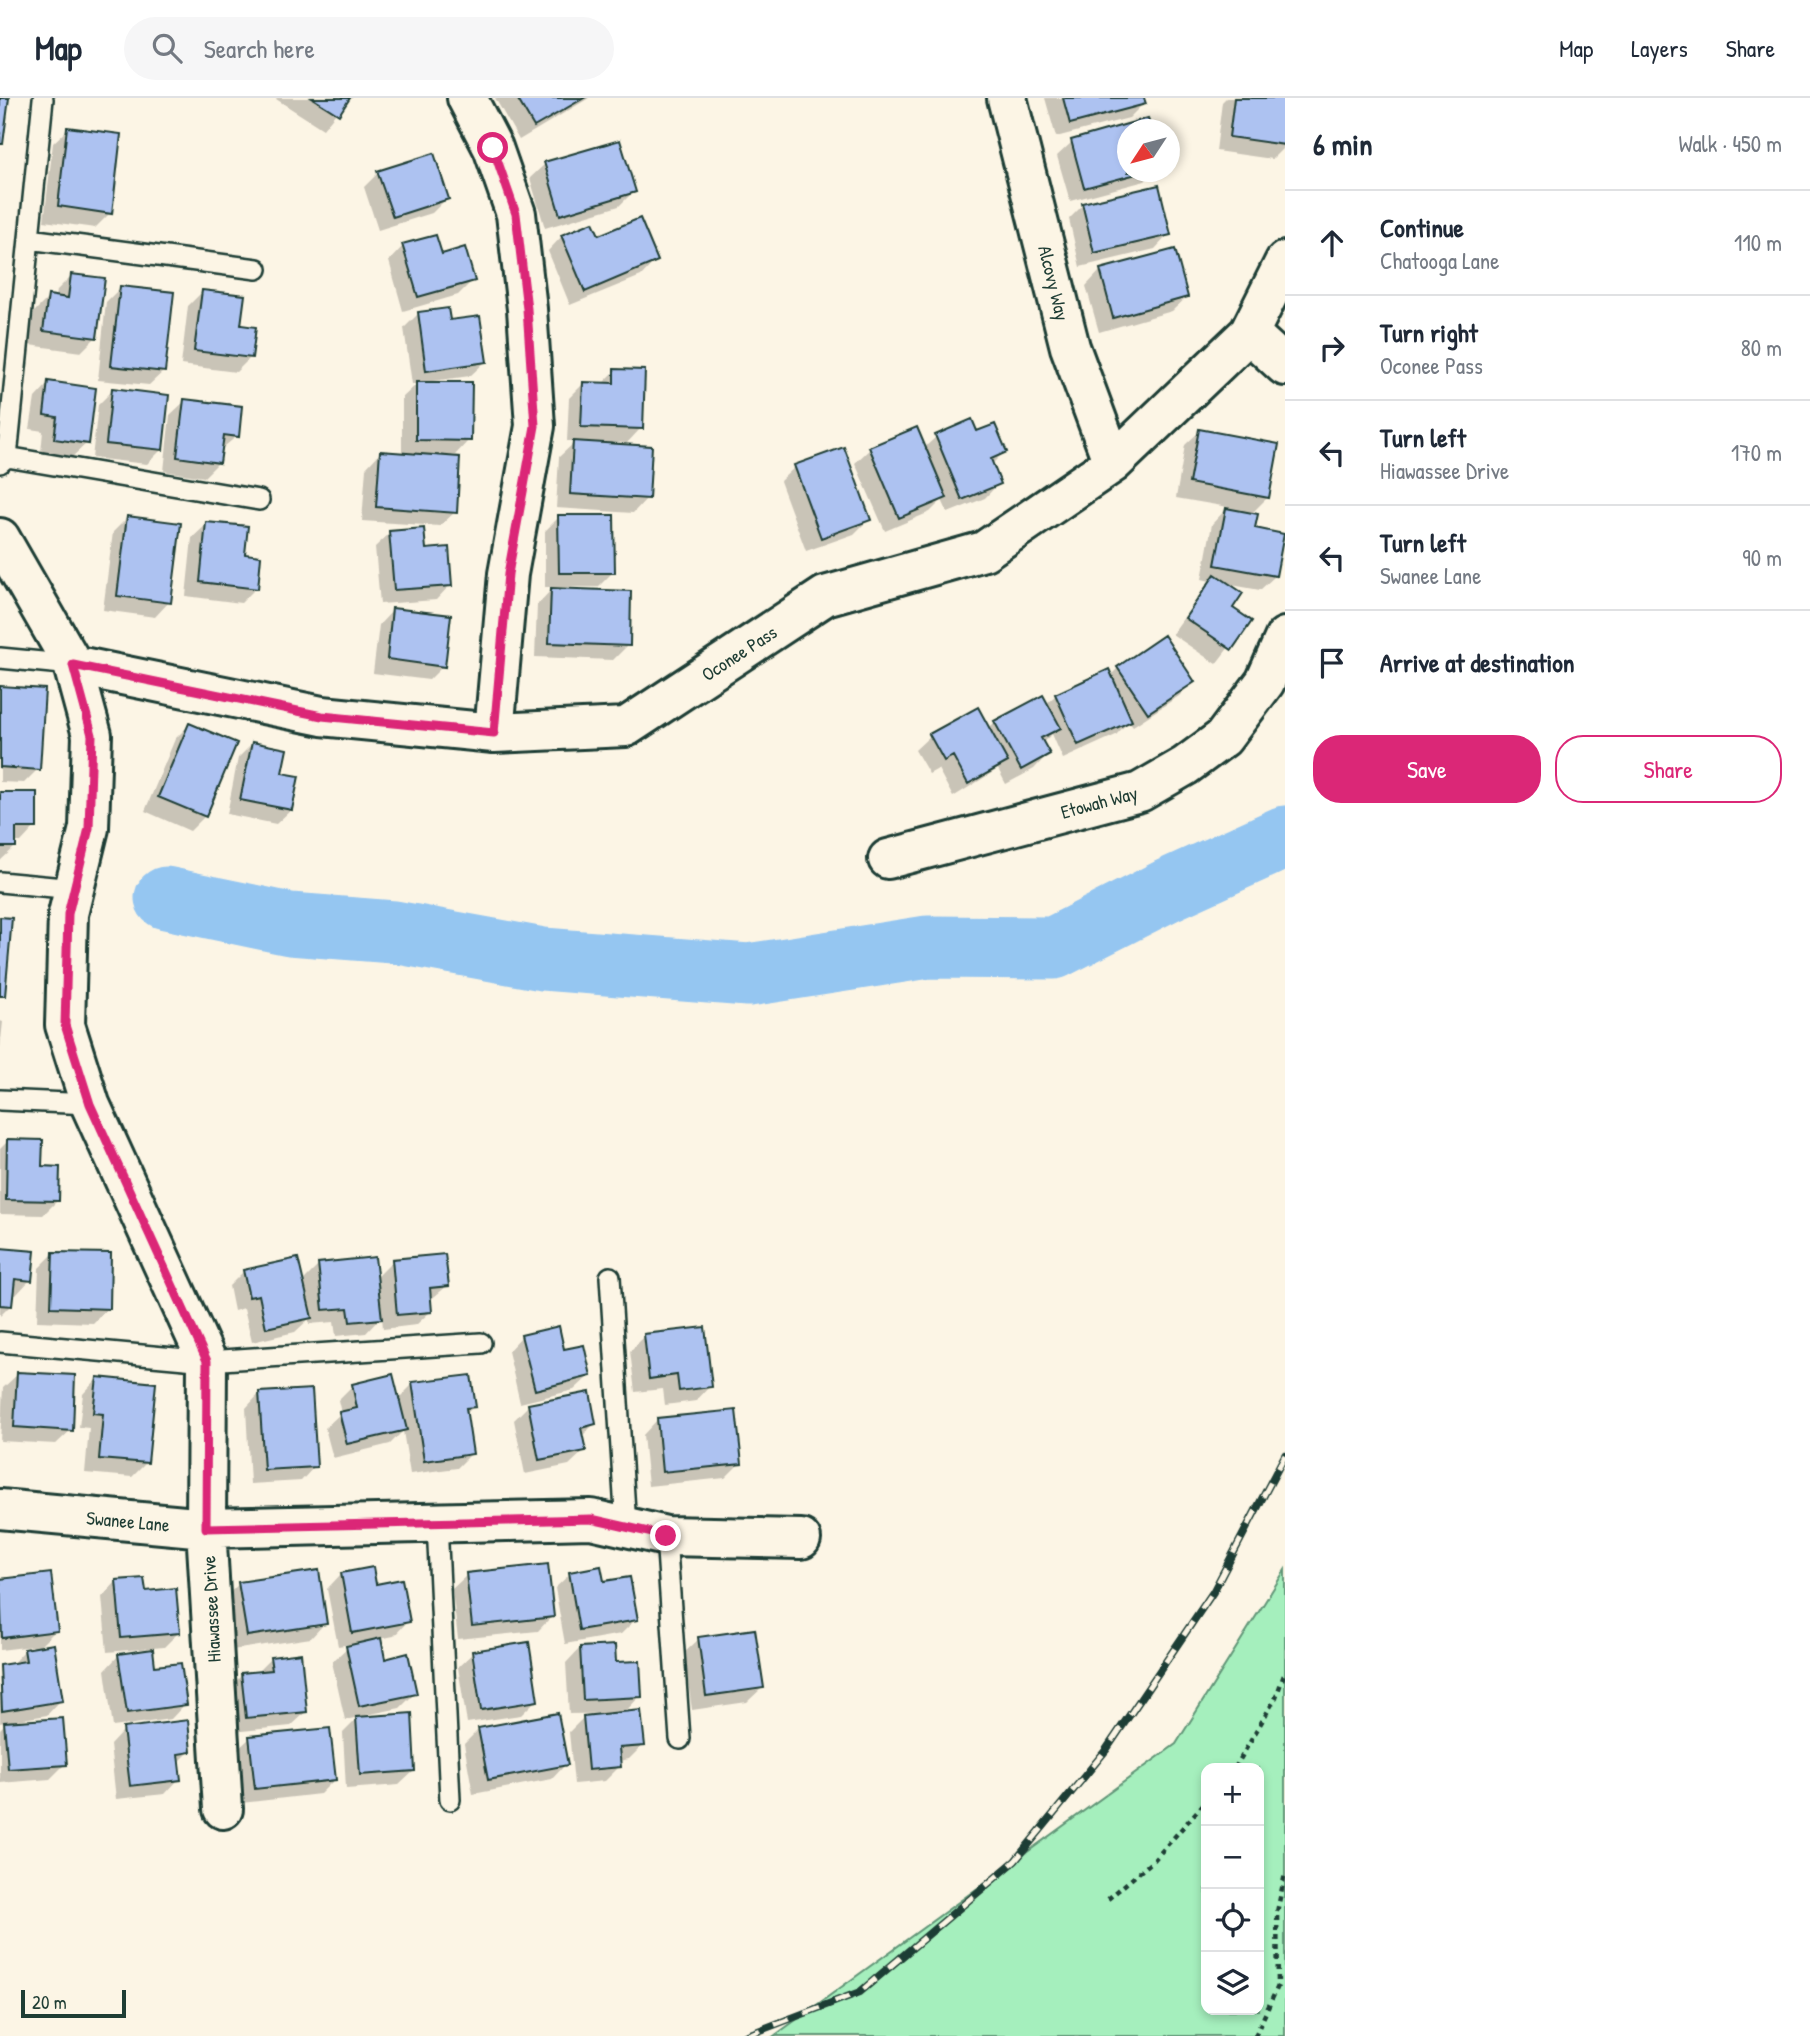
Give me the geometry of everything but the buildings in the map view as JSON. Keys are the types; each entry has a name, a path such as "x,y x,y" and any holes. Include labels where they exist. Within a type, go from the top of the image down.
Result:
{"street":[{"path":"467,98 493,148 516,214 527,309 535,426 508,574 494,733"},
{"name":"Alcovy Way","path":"1007,98 1070,347 1113,463"},
{"name":"Oconee Pass","path":"73,665 322,716 494,733 625,727 825,596 984,551 1113,463 1249,333 1285,261"},
{"path":"1249,333 1285,366"},
{"name":"Hiawassee Drive","path":"0,538 73,665 92,735 89,828 68,914 65,1025 90,1104 207,1361 206,1528 223,1809"},
{"name":"Etowah Way","path":"888,859 1140,792 1185,766 1223,738 1265,682 1285,637"},
{"name":"Swanee Lane","path":"0,1509 206,1528 591,1519 666,1536 801,1539"}],"lane":[{"path":"43,99 4,460 259,500"},
{"path":"29,239 257,269"},
{"path":"0,658 73,665"},
{"path":"0,882 74,889"},
{"path":"0,1100 90,1104"},
{"path":"610,1277 626,1527"},
{"path":"0,1342 207,1361 481,1343"},
{"path":"436,1523 450,1800"},
{"path":"666,1536 680,1739"}],"path":[{"path":"1238,1763 1276,1697 1285,1672"},
{"path":"1108,1899 1154,1860 1201,1807"},
{"path":"1255,2036 1278,1986 1278,1912 1285,1874"}],"green space":[{"path":"1285,1570 1285,2036 774,2036 1176,1744"}],"waterway":[{"path":"166,898 290,924 394,932 543,959 748,975 928,947 1054,948 1168,890 1285,837"}],"railway":[{"path":"745,2036 860,1992 1015,1861 1106,1750 1213,1592 1285,1455"}],"route":[{"path":"493,148 516,214 527,309 535,426 508,574 494,733 322,716 73,665 92,735 89,828 68,914 65,1025 90,1104 127,1180 207,1361 206,1528 591,1519 666,1536"}]}
